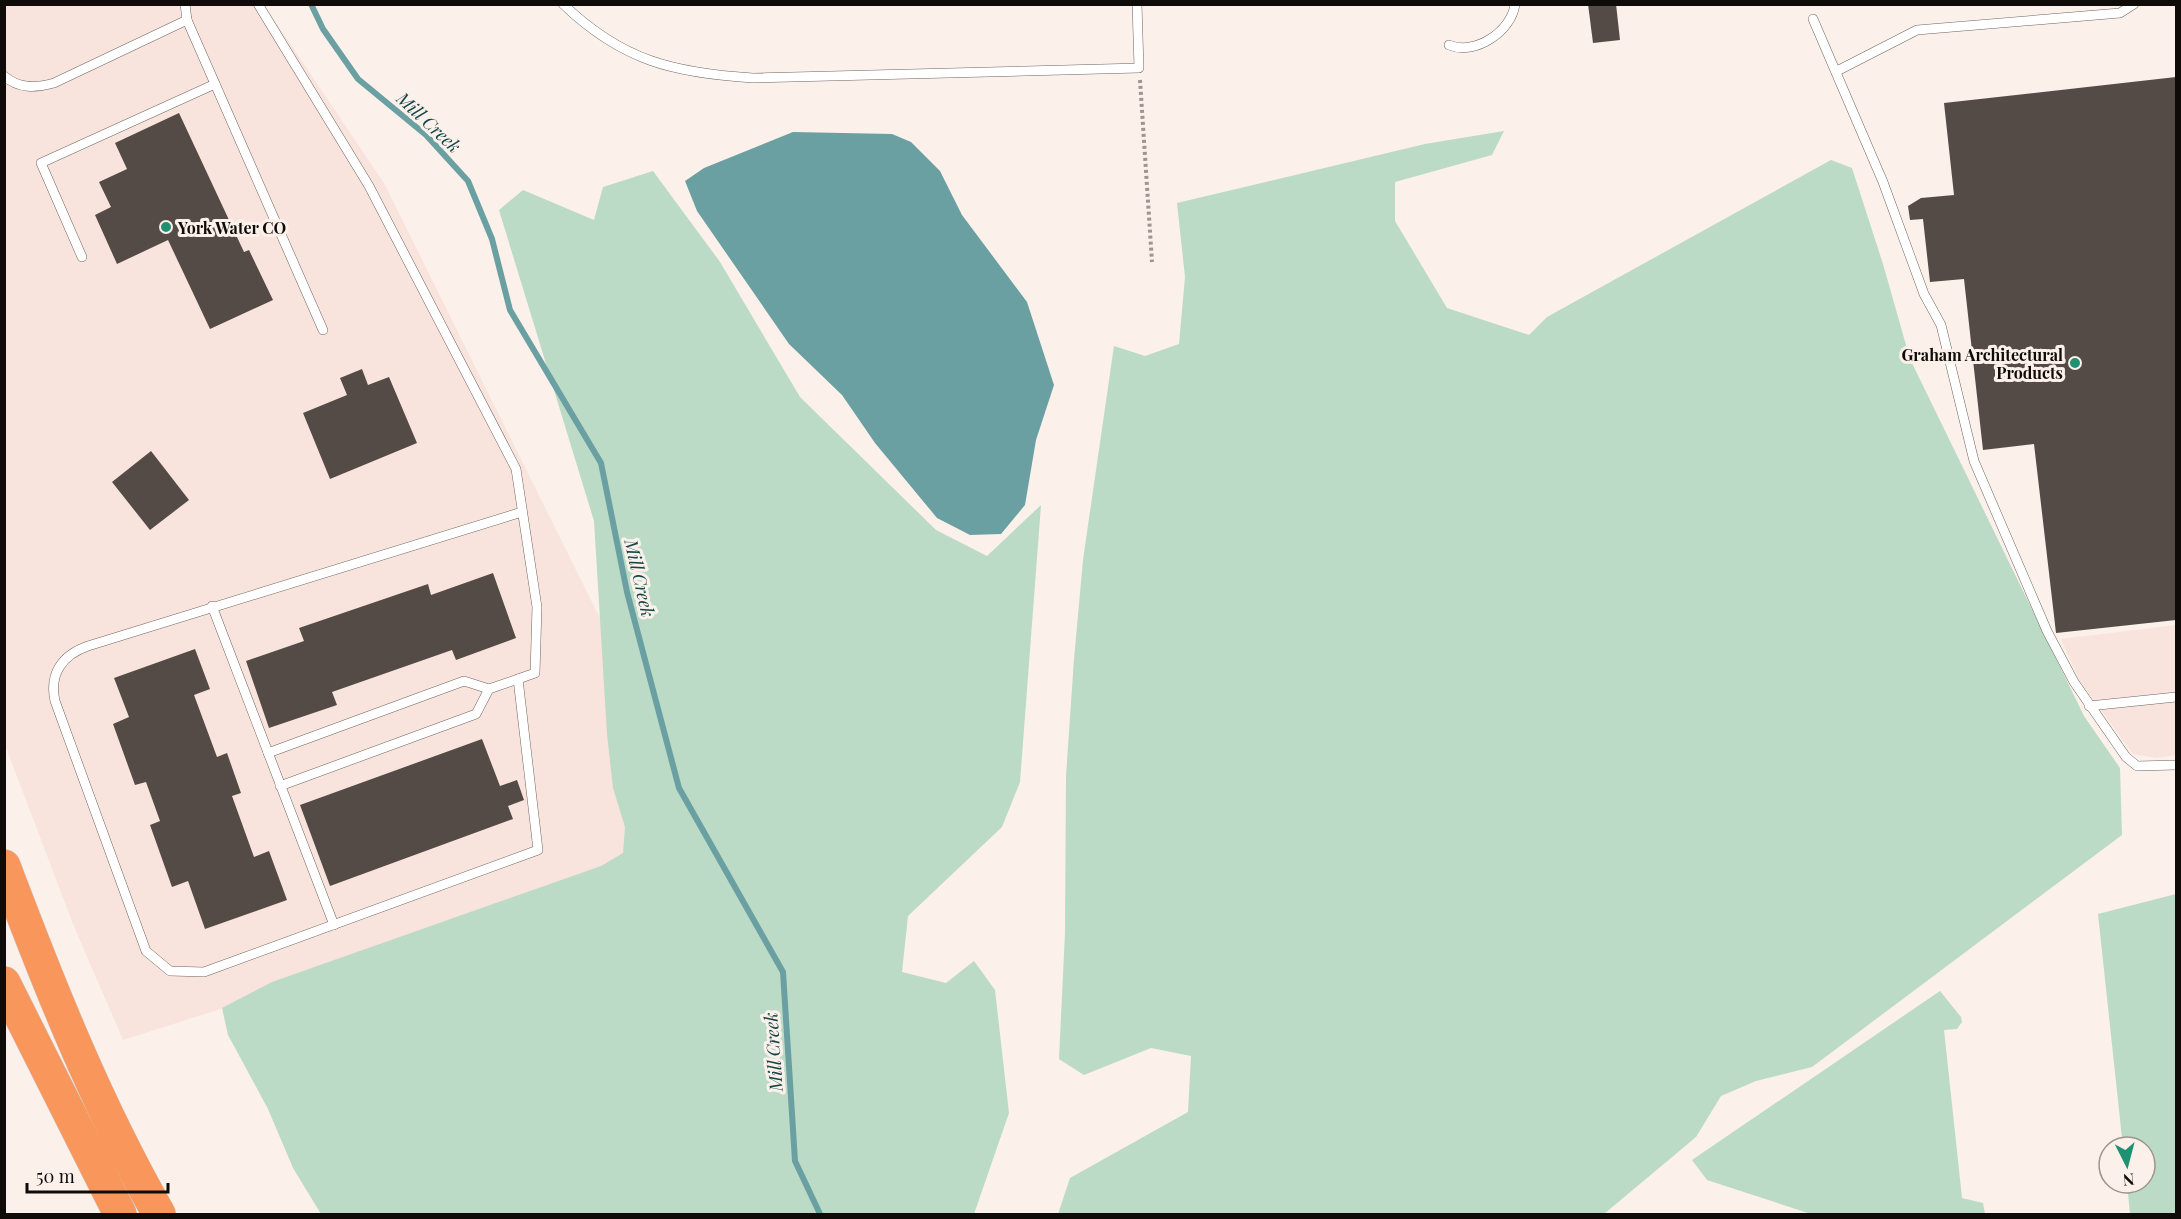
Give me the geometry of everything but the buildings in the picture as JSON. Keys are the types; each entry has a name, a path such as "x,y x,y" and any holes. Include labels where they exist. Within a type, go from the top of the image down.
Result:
{"highway":[{"path":"4,866 54,998 139,1180 159,1215"},
{"path":"4,983 120,1215"}],"lane":[{"path":"185,4 187,20 323,330"},
{"path":"258,4 380,207 516,469 537,607 536,673 489,689 464,681 268,753"},
{"path":"563,4 602,36 631,54 666,68 705,75 753,78 1139,68 1137,4"},
{"path":"1449,45 1466,49 1487,42 1514,15 1515,4"},
{"path":"1838,71 1917,30 2120,13 2134,4"},
{"path":"1813,19 1838,71 1883,182 1924,294 1941,325 1974,460 2047,631 2089,706 2126,757 2137,766 2176,765"},
{"path":"4,76 24,86 39,87 54,83 187,20"},
{"path":"82,257 41,163 215,84"},
{"path":"518,679 538,850 204,972 170,971 146,951 52,687 55,672 74,651 212,606 522,512"},
{"path":"212,606 334,925"},
{"path":"280,786 476,714 489,689"},
{"path":"2089,706 2176,697"}],"path":[{"path":"1139,68 1152,262"}],"shaded area":[{"path":"4,5 264,5 384,183 716,852 123,1040 73,924 5,745"},
{"path":"2176,625 2176,755 2157,758 2133,754 2079,680 2061,639"}],"green space":[{"path":"1504,131 1492,155 1395,182 1395,221 1447,308 1529,335 1547,317 1831,160 1852,168 1910,359 2084,716 2120,768 2122,835 1812,1067 1756,1081 1721,1096 1696,1137 1604,1214 1058,1214 1070,1178 1188,1112 1191,1056 1151,1048 1084,1075 1059,1059 1065,933 1066,776 1074,659 1083,560 1114,346 1145,356 1179,344 1185,277 1177,203 1425,144"},
{"path":"653,171 720,262 800,397 936,530 987,556 1041,505 1020,782 1002,827 908,916 902,972 946,983 974,961 995,990 1009,1113 974,1214 321,1214 293,1168 268,1109 228,1035 222,1008 272,982 601,866 623,853 625,827 613,788 607,734 594,521 499,210 523,190 594,220 603,187"},
{"path":"2176,894 2176,1214 2130,1214 2128,1195 2157,1195 2157,1135 2122,1135 2098,914"},
{"path":"1940,991 1961,1017 1962,1022 1957,1029 1944,1030 1962,1198 1983,1203 1985,1214 1811,1214 1707,1180 1692,1160"}],"water":[{"path":"793,132 892,134 911,142 940,171 962,215 1027,302 1054,385 1036,440 1025,505 1001,534 970,535 937,518 875,443 842,395 789,344 697,211 685,181 704,168"}],"waterway":[{"name":"Mill Creek","path":"311,4 323,29 358,79 426,135 468,181 492,239 510,310 601,463 627,592 679,788 783,972 795,1161 820,1214"}],"place":[{"name":"York Water CO","path":"166,227"},
{"name":"Graham Architectural Products","path":"2075,363"}]}
